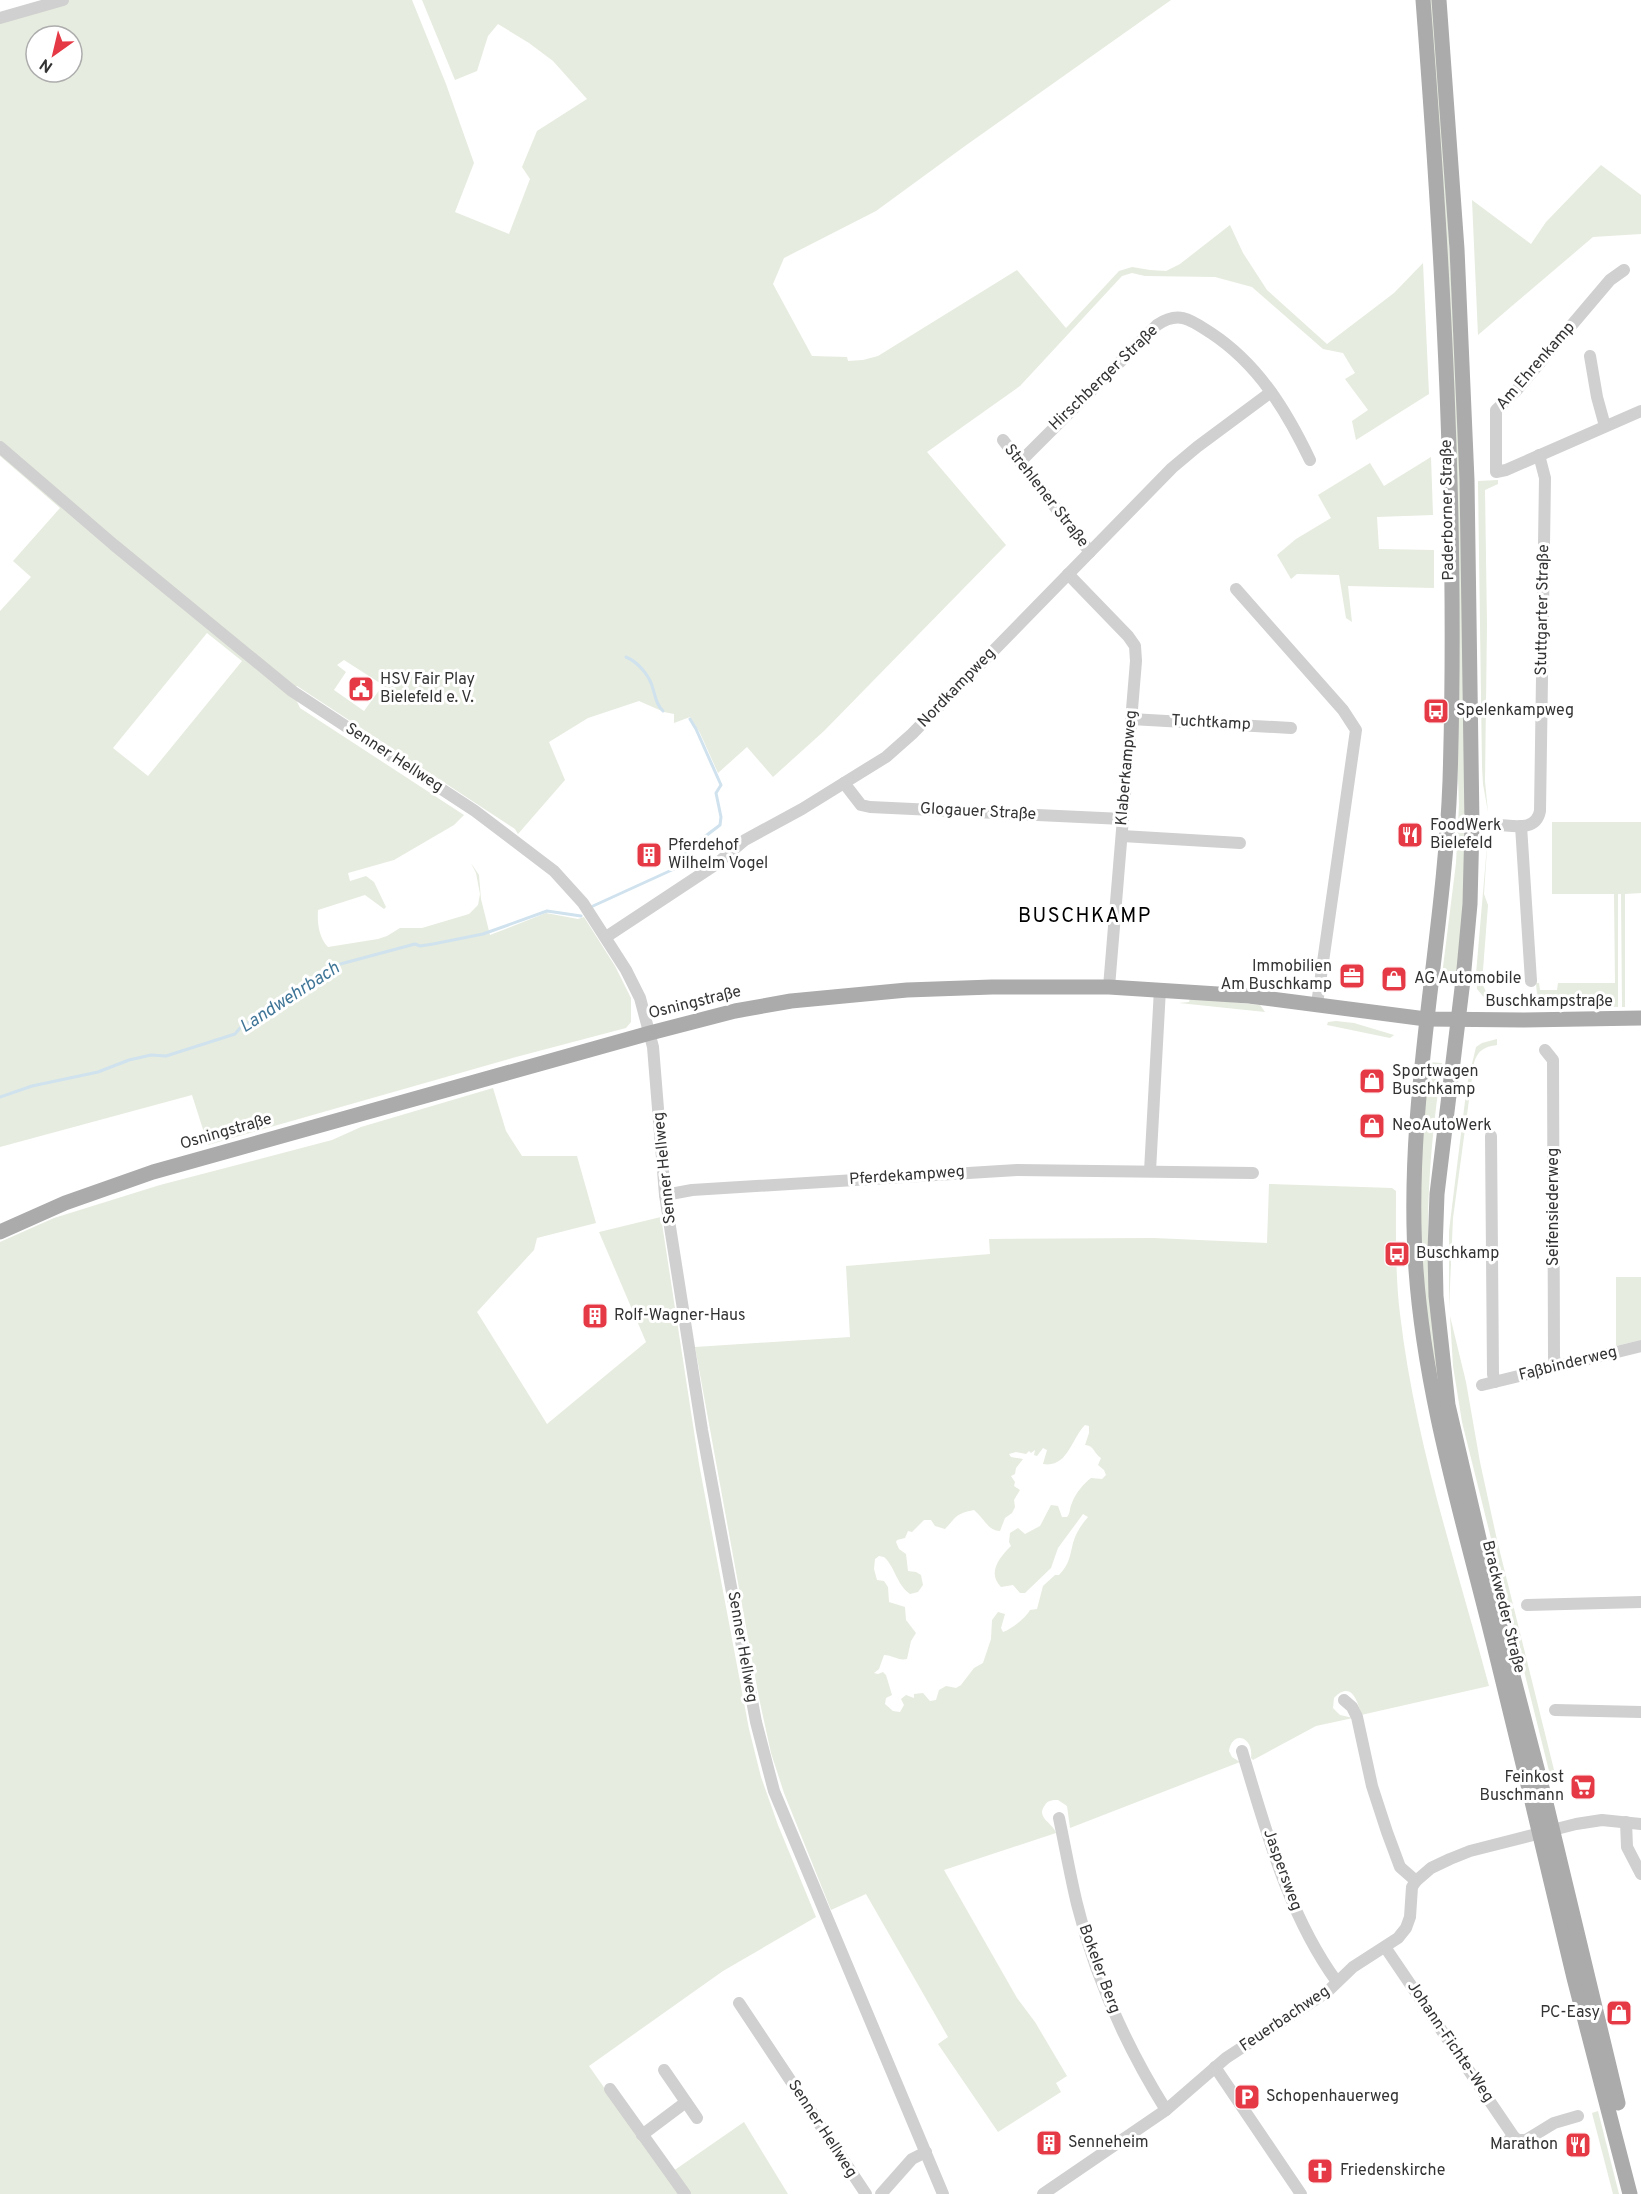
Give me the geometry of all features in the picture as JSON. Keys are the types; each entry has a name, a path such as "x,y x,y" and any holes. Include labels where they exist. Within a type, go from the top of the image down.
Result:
{"main road":[{"name":"Paderborner Straße","path":"1423,0 1440,247 1447,395 1452,628 1447,835 1426,1019"},
{"name":"Paderborner Straße","path":"1439,0 1457,249 1467,480 1472,824 1470,904 1458,1020"},
{"name":"Osningstraße","path":"0,1232 75,1199 153,1172 650,1033 767,1005 865,992 992,987 1110,987 1228,994 1426,1019"},
{"name":"Buschkampstraße","path":"1426,1019 1641,1018"},
{"name":"Brackweder Straße","path":"1426,1019 1419,1078 1414,1172 1414,1248 1418,1302 1436,1407 1641,2194"},
{"name":"Brackweder Straße","path":"1458,1020 1443,1135 1436,1223 1436,1296 1444,1380 1630,2194"}],"street":[{"path":"0,18 63,0"},
{"name":"Am Ehrenkamp","path":"1624,270 1610,280 1515,392 1496,410 1496,472 1506,470 1641,411"},
{"name":"Hirschberger Straße","path":"1020,462 1157,325 1168,318 1180,317 1194,322 1219,338 1254,369 1272,392 1298,434 1310,460"},
{"name":"Am Ehrenkamp","path":"1590,356 1605,426"},
{"name":"Nordkampweg","path":"606,937 708,870 745,840 844,783 897,748 1172,468 1272,392"},
{"name":"Strehlener Straße","path":"1003,440 1090,552"},
{"name":"Senner Hellweg","path":"0,447 114,545 292,691 475,811 544,863 573,890 606,937 636,988 645,1011 653,1047 665,1195 706,1454 756,1722 774,1791 943,2194"},
{"name":"Stuttgarter Straße","path":"1521,826 1533,824 1540,811 1545,478 1539,455"},
{"name":"Klaberkampweg","path":"1068,574 1135,646 1136,661 1110,987"},
{"path":"1236,589 1343,710 1356,730 1317,1004"},
{"name":"Tuchtkamp","path":"1131,719 1291,728"},
{"name":"Glogauer Straße","path":"844,783 861,805 870,807 1123,819"},
{"path":"1499,825 1521,826 1531,981"},
{"path":"1122,836 1240,843"},
{"path":"1150,1171 1160,989"},
{"name":"Seifensiederweg","path":"1545,1050 1553,1060 1554,1357 1556,1367"},
{"name":"Faßbinderweg","path":"1491,1136 1493,1374 1495,1382"},
{"name":"Pferdekampweg","path":"665,1195 692,1190 985,1171 1253,1173"},
{"name":"Faßbinderweg","path":"1482,1385 1641,1346"},
{"path":"1527,1605 1641,1602"},
{"path":"1344,1700 1352,1707 1357,1717 1372,1786 1400,1867 1416,1881 1431,1868 1449,1858 1546,1832 1597,1821 1641,1824"},
{"path":"1555,1710 1641,1712"},
{"name":"Jaspersweg","path":"1242,1751 1293,1903 1314,1947 1337,1982"},
{"name":"Bokeler Berg","path":"1059,1818 1077,1904 1098,1972 1133,2054 1166,2110"},
{"path":"1626,1822 1627,1847 1641,1874"},
{"name":"Feuerbachweg","path":"1049,2192 1166,2110 1240,2048 1321,1996 1353,1967 1398,1938 1409,1923 1411,1893 1416,1881"},
{"name":"Johann-Fichte-Weg","path":"1385,1947 1510,2140 1526,2140 1554,2123 1578,2116"},
{"name":"Senner Hellweg","path":"739,2003 866,2194"},
{"path":"1215,2067 1301,2194"},
{"path":"664,2070 697,2118"},
{"path":"610,2089 685,2194"},
{"path":"642,2135 686,2102"},
{"path":"881,2194 912,2159 926,2152"}],"shaded area":[{"path":"48,0 412,0 446,84 474,163 455,212 509,234 530,179 522,167 537,131 587,99 553,61 498,24 488,36 477,71 455,80 422,0 1171,0 876,211 784,258 773,284 812,356 847,357 848,361 878,356 1017,270 1066,328 1119,271 1132,267 1166,271 1180,264 1230,225 1243,253 1267,290 1327,344 1394,293 1423,263 1429,394 1356,440 1352,421 1368,410 1345,379 1355,373 1343,353 1323,349 1252,287 1215,277 1145,276 1132,273 1122,276 1020,386 927,452 1006,545 824,731 773,777 747,747 718,773 690,717 674,723 674,714 639,701 588,718 549,742 565,780 518,834 515,829 297,686 292,691 300,708 464,815 454,825 394,860 348,873 350,881 366,876 374,882 386,907 384,909 365,895 318,910 319,930 328,947 378,939 400,928 422,928 469,914 478,905 480,894 476,873 471,863 479,875 481,899 490,935 546,913 578,919 584,917 615,966 631,998 631,1022 626,1028 208,1145 192,1095 0,1147 0,611 31,577 13,561 60,508 0,456 0,13","holes":["207,633 242,661 148,776 113,748","344,660 383,685 364,711 334,690 346,672 337,665"]},
{"path":"1429,0 1432,0 1444,146 1459,428 1466,816 1464,909 1458,977 1442,975 1456,863 1459,805"},
{"path":"1601,165 1641,195 1641,234 1593,237 1478,335 1472,200 1531,244 1546,222"},
{"path":"1431,457 1433,515 1377,517 1379,549 1434,550 1434,588 1348,586 1352,622 1346,618 1339,575 1297,574 1291,579 1277,555 1296,539 1331,518 1318,495 1370,463 1384,486"},
{"path":"1498,480 1498,484 1485,490 1487,625 1485,781 1488,812 1482,767 1478,481"},
{"path":"1552,822 1641,822 1641,893 1625,894 1625,1007 1622,1007 1621,894 1618,894 1618,1007 1538,1006 1536,983 1539,983 1540,990 1557,990 1558,983 1615,983 1614,894 1552,894"},
{"path":"1488,834 1484,894 1488,905 1482,983 1487,994 1493,997 1526,997 1527,1003 1487,1001 1477,989 1476,974"},
{"path":"1190,998 1260,1005 1265,1012 1179,1003 1189,1002"},
{"path":"1328,1022 1354,1023 1394,1035 1390,1038 1327,1025"},
{"path":"1497,1039 1497,1045 1482,1050 1474,1063 1453,1218 1449,1309 1449,1231 1467,1085 1476,1047"},
{"path":"1427,1062 1442,1063 1436,1104 1428,1208 1440,1382 1437,1383 1429,1334 1421,1251 1421,1180"},
{"path":"493,1088 506,1131 522,1156 577,1156 596,1223 537,1238 534,1250 477,1312 547,1424 646,1342 599,1232 661,1217 699,1464 749,1729 761,1777 778,1825 816,1917 723,1971 589,2066 666,2176 744,2122 788,2194 0,2194 0,1242 54,1218 160,1185 332,1140 361,1127"},
{"path":"1269,1184 1392,1188 1396,1191 1398,1299 1407,1362 1426,1456 1489,1686 1361,1715 1353,1694 1345,1691 1334,1698 1333,1708 1340,1715 1353,1718 1316,1726 1253,1760 1249,1745 1242,1738 1238,1738 1231,1744 1229,1751 1232,1757 1240,1762 1070,1828 1067,1806 1058,1800 1049,1801 1042,1813 1056,1833 944,1870 1017,1998 1035,2022 1067,2076 1056,2083 1061,2092 998,2132 938,2044 948,2037 866,1894 831,1910 784,1793 771,1753 759,1698 695,1347 850,1337 846,1266 990,1254 989,1239 1154,1238 1267,1243","holes":["1085,1425 1089,1426 1085,1445 1090,1446 1101,1458 1098,1465 1106,1475 1102,1479 1091,1478 1082,1486 1073,1500 1067,1517 1062,1517 1058,1506 1051,1505 1040,1526 1025,1534 1018,1528 1010,1533 1011,1546 996,1566 995,1576 1001,1587 1013,1585 1020,1593 1025,1593 1051,1568 1058,1548 1083,1514 1088,1517 1076,1536 1065,1568 1043,1586 1037,1609 1030,1610 1018,1623 1003,1632 1001,1628 1005,1614 998,1612 992,1620 991,1639 983,1663 974,1668 961,1685 956,1688 946,1686 939,1690 936,1700 930,1701 923,1693 914,1694 914,1698 906,1695 901,1699 904,1705 900,1712 893,1711 885,1704 886,1698 892,1695 886,1675 883,1672 874,1673 879,1669 884,1655 907,1659 911,1641 916,1633 906,1620 905,1607 889,1602 888,1587 884,1581 877,1580 874,1569 875,1559 879,1556 884,1557 905,1590 910,1594 918,1592 923,1585 921,1575 908,1571 906,1554 899,1549 897,1540 905,1538 908,1531 912,1532 924,1520 931,1520 935,1526 945,1529 959,1515 974,1510 992,1529 1000,1531 1005,1518 1012,1513 1015,1507 1014,1500 1020,1490 1014,1486 1015,1482 1011,1476 1015,1474 1016,1468 1023,1459 1011,1457 1009,1454 1016,1452 1026,1454 1035,1450 1034,1455 1037,1456 1043,1448 1047,1450 1043,1464 1058,1462 1064,1457"]},
{"path":"1616,1277 1641,1277 1641,1340 1616,1346"},
{"path":"1450,1316 1466,1382 1497,1540 1556,1778 1551,1779 1462,1422 1453,1366"},
{"path":"1598,2111 1619,2194 1613,2194 1592,2113"}],"waterway":[{"name":"Landwehrbach","path":"626,657 635,662 646,674 663,711"},
{"name":"Landwehrbach","path":"593,906 674,869 690,848 720,825 721,817 716,793 721,785 690,719"},
{"name":"Landwehrbach","path":"0,1097 32,1086 98,1072 129,1060 151,1055 166,1056 235,1034 240,1028 288,999 299,988 333,966 415,944 420,946 483,934 547,911 581,916"}],"place":[{"name":"HSV Fair Play Bielefeld e. V.","path":"361,689"},
{"name":"Spelenkampweg","path":"1436,711"},
{"name":"FoodWerk Bielefeld","path":"1410,835"},
{"name":"Pferdehof Wilhelm Vogel","path":"649,855"},
{"name":"Immobilien Am Buschkamp","path":"1352,976"},
{"name":"AG Automobile","path":"1394,979"},
{"name":"Sportwagen Buschkamp","path":"1372,1081"},
{"name":"NeoAutoWerk","path":"1372,1126"},
{"name":"Buschkamp","path":"1397,1254"},
{"name":"Rolf-Wagner-Haus","path":"595,1316"},
{"name":"Feinkost Buschmann","path":"1583,1787"},
{"name":"PC-Easy","path":"1619,2013"},
{"name":"Schopenhauerweg","path":"1247,2097"},
{"name":"Senneheim","path":"1049,2143"},
{"name":"Marathon","path":"1578,2145"},
{"name":"Friedenskirche","path":"1320,2171"}],"district":[{"name":"BUSCHKAMP","path":"1085,917"}]}
